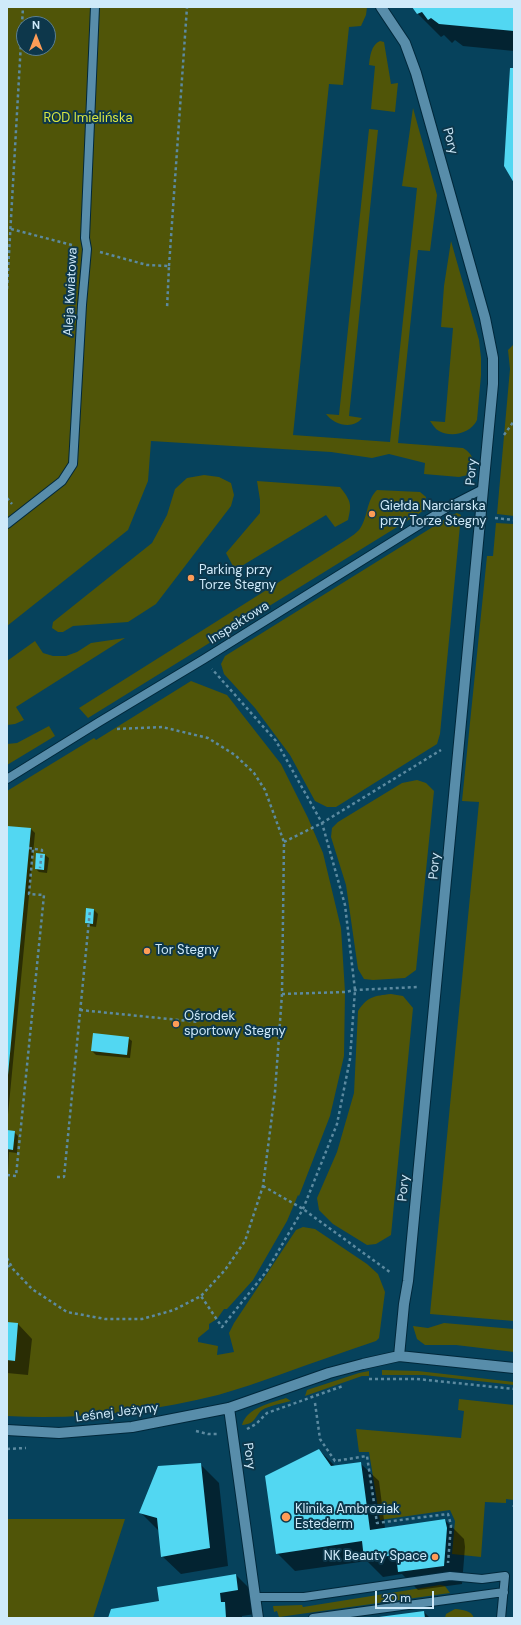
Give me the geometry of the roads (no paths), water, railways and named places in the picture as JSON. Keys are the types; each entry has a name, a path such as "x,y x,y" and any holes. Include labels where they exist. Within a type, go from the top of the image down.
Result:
{"street":[{"name":"Pory","path":"381,7 405,43 416,73 436,140 490,338 493,358 493,384 409,1273 404,1304 399,1356"},
{"path":"229,1408 329,1373 399,1356 514,1368"},
{"name":"Pory","path":"229,1408 258,1618"},
{"name":"Leśnej Jeżyny","path":"7,1430 59,1433 132,1427 229,1408"}],"lane":[{"name":"Aleja Kwiatowa","path":"7,524 62,481 73,464 82,305 87,248 85,238 95,7"},
{"name":"Inspektowa","path":"7,779 99,722 204,660 435,515 483,489"},
{"path":"255,1597 304,1597 450,1576 482,1579 505,1576 502,1618"},
{"path":"312,1618 504,1592"}],"place":[{"name":"Giełda Narciarska przy Torze Stegny","path":"372,514"},
{"name":"Parking przy Torze Stegny","path":"191,578"},
{"name":"Tor Stegny","path":"147,951"},
{"name":"Ośrodek sportowy Stegny","path":"176,1024"},
{"name":"Klinika Ambroziak Estederm","path":"286,1517"},
{"name":"NK Beauty Space","path":"435,1557"}],"park label":[{"name":"ROD Imielińska","path":"88,119"}]}
